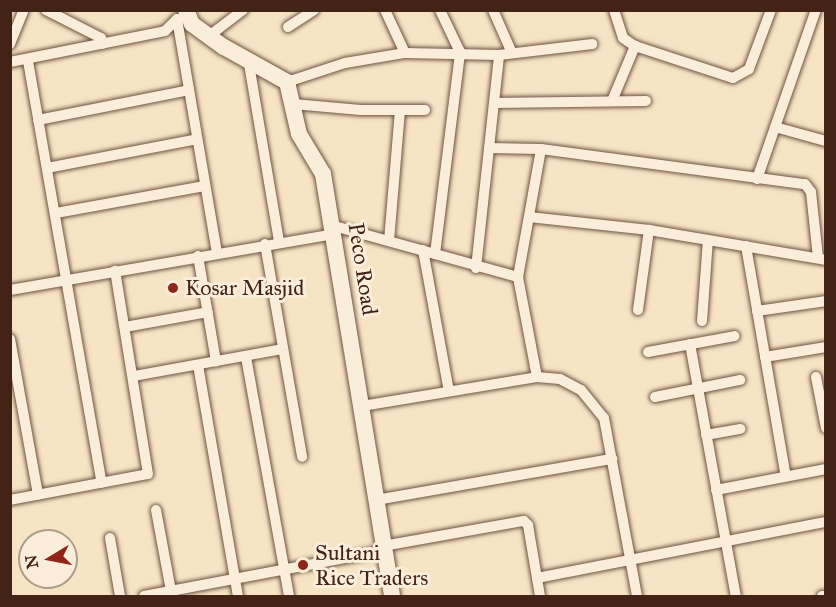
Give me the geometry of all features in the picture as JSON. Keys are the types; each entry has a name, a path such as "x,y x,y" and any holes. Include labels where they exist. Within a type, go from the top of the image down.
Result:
{"street":[{"path":"10,44 24,10"},
{"path":"46,10 58,13 101,38 103,44"},
{"path":"209,36 243,10"},
{"path":"288,27 314,10"},
{"path":"385,10 405,53"},
{"path":"435,254 460,52 440,10"},
{"path":"493,10 512,53"},
{"path":"614,10 623,38 635,46 739,77 749,69 771,10"},
{"path":"757,179 816,10"},
{"path":"182,14 249,64 287,82 345,63 405,53 460,52 500,55 592,44"},
{"path":"10,62 28,61 165,31 182,14"},
{"path":"182,14 189,90 217,252"},
{"path":"612,101 635,46"},
{"path":"476,268 500,55"},
{"path":"28,61 102,483"},
{"path":"249,64 279,241"},
{"name":"Peco Road","path":"287,82 299,134 323,174 334,230 392,597"},
{"path":"38,120 189,90"},
{"path":"494,103 646,101"},
{"path":"293,104 425,110"},
{"path":"389,241 400,110"},
{"path":"775,127 825,141"},
{"path":"47,168 197,139"},
{"path":"489,148 541,149 809,186 822,259 649,230 529,217"},
{"path":"537,377 518,277 541,149"},
{"path":"56,213 205,186"},
{"path":"10,290 334,230 389,241 476,268 518,277"},
{"path":"638,310 649,230"},
{"path":"702,321 708,240"},
{"path":"265,244 302,458"},
{"path":"746,246 786,477"},
{"path":"423,250 449,391"},
{"path":"198,256 216,361"},
{"path":"10,500 148,474 134,376 115,271"},
{"path":"757,311 825,301"},
{"path":"125,327 208,312"},
{"path":"648,352 735,336"},
{"path":"10,339 38,495"},
{"path":"690,344 736,597"},
{"path":"765,357 825,347"},
{"path":"134,376 283,350"},
{"path":"246,357 289,597"},
{"path":"198,365 238,597"},
{"path":"362,405 537,377 560,379 589,395 604,418 637,597"},
{"path":"816,377 825,428"},
{"path":"655,397 740,380"},
{"path":"706,435 740,429"},
{"path":"376,500 612,459"},
{"path":"716,490 825,469"},
{"path":"156,510 171,591"},
{"path":"144,597 524,521 528,525 540,597"},
{"path":"537,578 825,522"},
{"path":"110,538 120,597"}],"place":[{"name":"Kosar Masjid","path":"173,288"},
{"name":"Sultani Rice Traders","path":"303,565"}]}
